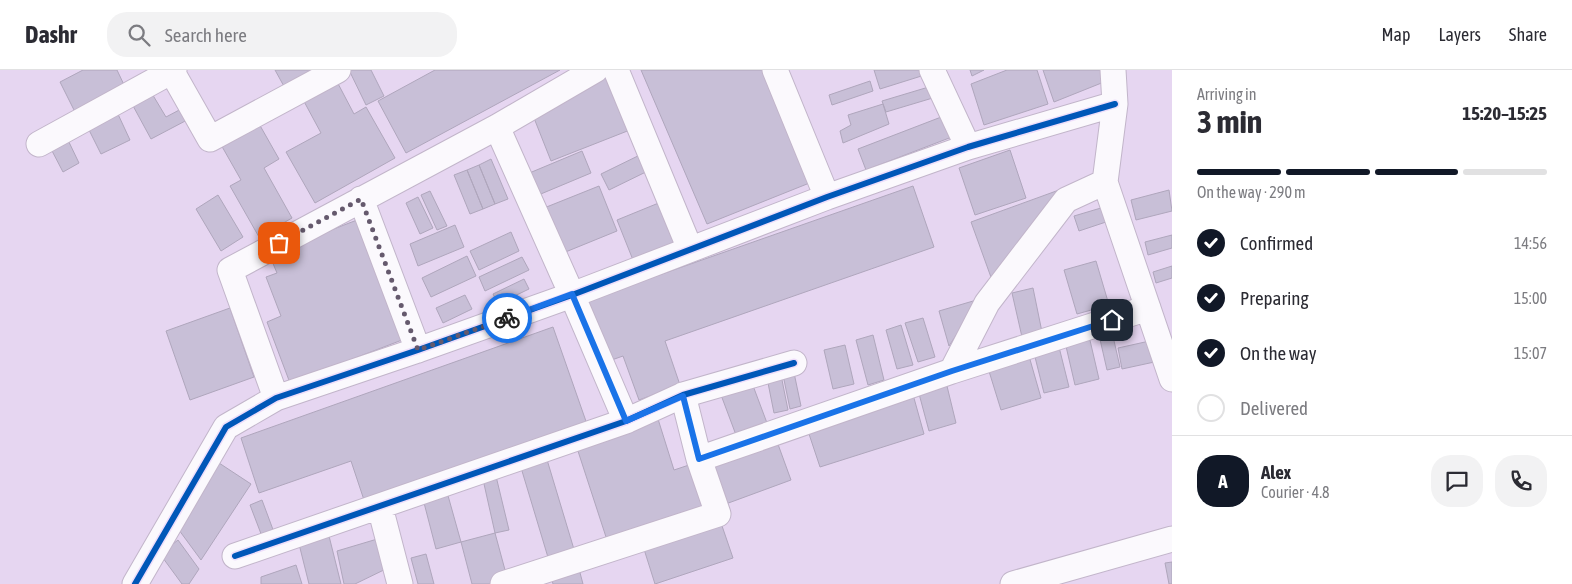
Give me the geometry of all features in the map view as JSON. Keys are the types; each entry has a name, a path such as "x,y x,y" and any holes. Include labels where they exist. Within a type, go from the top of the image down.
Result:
{"street":[{"path":"39,144 172,70 210,139 338,70"},
{"path":"276,398 230,270 497,127 595,70"},
{"path":"616,70 690,250"},
{"path":"775,70 827,197"},
{"path":"932,70 968,147"},
{"path":"1112,70 1115,104 1104,182 1172,379"},
{"path":"135,584 226,427 276,398 418,350 690,250 827,197 968,147 1115,104"},
{"path":"497,127 572,294 626,421"},
{"path":"952,371 987,304 1066,200 1104,182"},
{"path":"361,199 418,350"},
{"path":"699,459 952,371 1148,308"},
{"path":"235,556 626,421 683,396 794,363"},
{"path":"509,583 718,514 699,459 683,396"},
{"path":"380,507 400,584"},
{"path":"1013,584 1172,539"}],"building":[{"path":"83,70 117,70 126,89 76,114 60,82"},
{"path":"275,70 325,70 286,90"},
{"path":"349,70 371,70 384,96 366,105"},
{"path":"435,70 560,70 406,153 378,101"},
{"path":"610,70 635,128 551,161 532,113 575,96 571,89"},
{"path":"641,70 766,70 812,182 707,224"},
{"path":"874,70 930,70 931,73 880,89"},
{"path":"970,70 984,70 972,76"},
{"path":"1007,70 1037,70 1048,104 984,125 971,84"},
{"path":"1043,70 1101,70 1104,82 1054,102"},
{"path":"334,76 354,114 366,107 395,158 315,203 286,152 321,133 300,94"},
{"path":"870,81 873,91 832,105 829,95"},
{"path":"932,86 936,97 886,112 882,101"},
{"path":"151,92 166,117 183,108 189,119 151,139 132,104"},
{"path":"883,104 889,124 843,143 840,131 851,125 848,115"},
{"path":"117,112 130,140 101,154 87,126"},
{"path":"949,114 957,135 866,170 858,149"},
{"path":"258,122 279,159 264,168 292,218 259,237 230,186 241,180 220,143"},
{"path":"67,138 79,163 63,172 50,147"},
{"path":"1010,150 1026,198 975,215 959,168"},
{"path":"582,151 591,173 536,196 527,174"},
{"path":"646,152 654,168 609,190 601,174"},
{"path":"491,159 508,199 495,204 479,165"},
{"path":"479,165 495,204 483,209 467,170"},
{"path":"467,170 483,209 470,214 454,175"},
{"path":"599,186 617,231 563,253 544,208"},
{"path":"913,186 934,247 665,341 680,385 639,400 623,356 606,362 585,301"},
{"path":"1059,190 992,280 971,222"},
{"path":"1169,190 1172,211 1136,220 1131,200"},
{"path":"430,191 447,226 437,230 421,195"},
{"path":"218,195 243,237 221,251 196,209"},
{"path":"418,197 433,228 420,234 406,203"},
{"path":"666,200 681,240 633,260 617,220"},
{"path":"1111,205 1115,219 1079,231 1074,216"},
{"path":"357,220 402,340 290,383 267,322 281,316 266,277 277,273 269,254"},
{"path":"455,225 464,247 418,266 410,244"},
{"path":"511,232 519,251 479,270 470,251"},
{"path":"1172,235 1172,248 1148,255 1145,242"},
{"path":"467,256 476,276 431,297 422,278"},
{"path":"522,257 529,270 485,291 479,277"},
{"path":"1096,261 1109,305 1077,314 1064,270"},
{"path":"1172,266 1172,278 1156,283 1153,272"},
{"path":"524,279 529,289 498,304 493,294"},
{"path":"1033,288 1042,332 1022,337 1012,293"},
{"path":"465,295 472,309 443,323 436,308"},
{"path":"980,299 949,346 939,311"},
{"path":"230,308 254,377 190,400 166,331"},
{"path":"923,318 935,357 918,362 905,323"},
{"path":"901,325 913,365 897,369 886,330"},
{"path":"553,327 588,427 366,506 351,461 259,493 241,438"},
{"path":"1112,332 1120,367 1107,370 1099,335"},
{"path":"873,335 884,380 868,385 856,340"},
{"path":"1089,336 1099,379 1075,385 1065,342"},
{"path":"1154,340 1159,361 1122,369 1118,348"},
{"path":"845,345 854,384 833,389 824,350"},
{"path":"1059,347 1069,387 1044,393 1034,353"},
{"path":"1029,356 1041,398 1001,410 988,368"},
{"path":"793,368 801,406 790,409 782,370"},
{"path":"781,375 788,410 774,413 767,378"},
{"path":"946,382 956,423 929,431 918,390"},
{"path":"752,383 767,423 736,435 721,395"},
{"path":"912,391 924,434 820,467 806,425"},
{"path":"658,419 674,470 695,463 709,506 607,540 576,445"},
{"path":"775,436 791,480 723,505 707,461"},
{"path":"545,453 576,556 550,564 519,461"},
{"path":"216,461 251,484 201,560 176,526"},
{"path":"495,472 509,530 495,533 482,475"},
{"path":"447,492 461,542 436,549 423,499"},
{"path":"262,500 275,535 263,539 250,505"},
{"path":"720,520 733,558 655,584 643,546"},
{"path":"328,532 341,584 309,584 298,540"},
{"path":"495,533 508,581 496,584 472,584 461,542"},
{"path":"384,537 392,566 355,584 344,584 337,551"},
{"path":"178,540 199,569 189,584 182,584 160,554"},
{"path":"426,554 434,584 418,584 411,558"},
{"path":"1172,562 1172,584 1169,584 1165,563"},
{"path":"296,565 302,584 261,584 261,577"},
{"path":"579,569 583,584 553,584 551,577"}],"cycle path":[{"path":"135,584 226,427 276,398 572,295 827,197 968,147 1115,104"},
{"path":"235,556 626,421 683,395 794,363"}],"way so far":[{"path":"279,243 361,199 418,350 507,318"}],"route":[{"path":"507,318 572,294 626,421 683,396 699,459 952,371 1112,320"}]}
